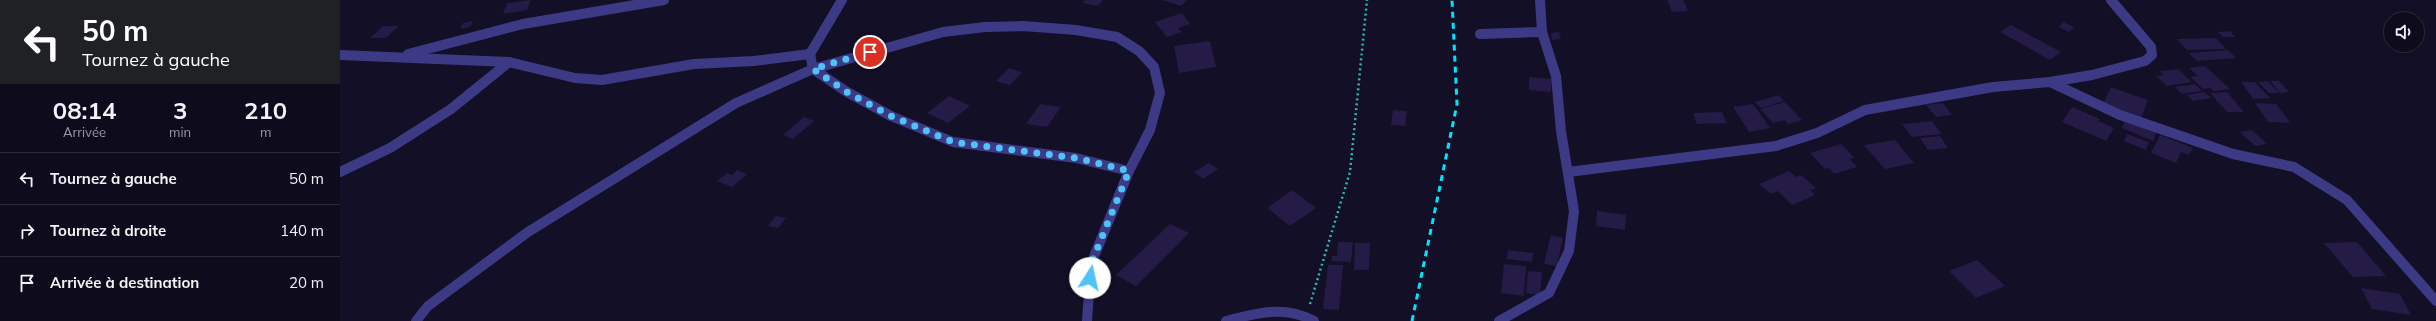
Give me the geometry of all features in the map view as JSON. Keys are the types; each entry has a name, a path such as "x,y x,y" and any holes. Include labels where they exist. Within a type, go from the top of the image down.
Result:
{"street":[{"path":"397,57 509,28 562,17 628,9 664,0"},
{"path":"842,0 810,54 813,69 847,92 891,116 953,142 1076,158 1129,171"},
{"path":"1498,320 1549,293 1569,251 1574,212 1561,131 1556,76 1542,32 1540,0"},
{"path":"1568,172 1776,146 1817,133 1865,110 1993,87 2050,82 2099,73 2144,61 2152,56 2152,47 2111,0"},
{"path":"416,321 428,306 528,232 736,103 813,69 943,32 985,27 1023,26 1076,30 1117,37 1139,51 1154,67 1160,93 1150,130 1129,171 1091,264 1087,321"},
{"path":"1480,34 1542,32"},
{"path":"340,55 509,62 575,78 602,80 624,78 694,64 754,61 810,54"},
{"path":"340,172 390,148 451,109 509,62"},
{"path":"2050,82 2120,115 2233,154 2294,167 2347,200 2376,236 2394,252 2436,301"},
{"path":"1226,321 1263,312 1283,310 1310,318"}],"path":[{"path":"1310,318 1350,172 1367,0"}],"building":[{"path":"531,0 527,10 503,14 507,3"},
{"path":"1085,0 1103,0 1098,6 1082,3"},
{"path":"1162,0 1187,0 1181,6"},
{"path":"1667,0 1683,0 1688,11 1672,12"},
{"path":"1182,13 1190,24 1178,28 1182,32 1167,37 1155,22"},
{"path":"473,21 470,27 460,29 463,23"},
{"path":"2063,22 2074,27 2069,32 2059,27"},
{"path":"2011,25 2061,52 2050,60 2000,32"},
{"path":"383,26 399,26 386,38 370,38"},
{"path":"2230,31 2235,37 2223,37 2218,32"},
{"path":"1559,32 1561,39 1552,40 1551,33"},
{"path":"2216,38 2226,49 2187,50 2177,39"},
{"path":"1210,41 1216,67 1179,73 1174,46"},
{"path":"2228,50 2236,58 2197,61 2189,53"},
{"path":"2205,66 2230,89 2214,91 2210,88 2203,89 2191,77 2198,76 2189,68"},
{"path":"1009,68 1022,72 1010,85 996,81"},
{"path":"2178,69 2192,82 2167,86 2156,76 2164,75 2159,71"},
{"path":"1529,77 1551,79 1551,92 1529,90"},
{"path":"2268,81 2279,93 2269,93 2258,82"},
{"path":"2270,81 2279,81 2289,92 2280,93"},
{"path":"2241,82 2255,82 2270,98 2253,99"},
{"path":"2195,84 2202,91 2182,94 2175,87"},
{"path":"2111,87 2148,100 2141,118 2103,104"},
{"path":"2204,92 2212,98 2193,101 2186,95"},
{"path":"2227,92 2244,112 2227,112 2210,93"},
{"path":"1779,95 1784,101 1761,108 1755,102"},
{"path":"949,96 970,106 948,123 927,113"},
{"path":"1785,102 1802,120 1788,124 1785,120 1773,123 1760,109"},
{"path":"1943,103 1952,115 1936,117 1926,105"},
{"path":"2255,103 2276,104 2291,123 2268,122"},
{"path":"1040,104 1061,107 1047,127 1026,124"},
{"path":"1753,104 1770,128 1749,132 1733,107"},
{"path":"2072,107 2100,119 2098,121 2114,128 2106,141 2062,122"},
{"path":"1393,110 1407,111 1405,126 1391,125"},
{"path":"1722,112 1727,123 1697,124 1693,113"},
{"path":"804,117 814,121 793,139 783,135"},
{"path":"1932,121 1942,134 1912,137 1902,124"},
{"path":"2125,121 2156,133 2153,141 2122,128"},
{"path":"2252,130 2267,144 2255,146 2240,132"},
{"path":"2127,134 2149,142 2146,150 2124,141"},
{"path":"2160,135 2193,148 2189,155 2181,152 2176,163 2151,153"},
{"path":"1940,136 1948,148 1928,150 1920,138"},
{"path":"1895,140 1914,163 1885,169 1864,145"},
{"path":"1841,144 1855,158 1850,159 1857,167 1834,174 1829,168 1825,169 1810,153"},
{"path":"1209,163 1218,169 1203,179 1194,172"},
{"path":"737,170 747,174 732,187 717,181 727,173 732,175"},
{"path":"1789,171 1796,177 1801,175 1816,188 1810,190 1815,195 1792,205 1778,191 1771,194 1759,184"},
{"path":"1292,190 1316,208 1290,226 1267,208"},
{"path":"1597,211 1626,215 1625,230 1596,226"},
{"path":"776,216 786,218 778,228 768,226"},
{"path":"1170,224 1189,233 1136,286 1116,275"},
{"path":"1551,235 1563,238 1557,266 1544,264"},
{"path":"1338,242 1353,242 1351,262 1331,261 1332,256 1337,256"},
{"path":"2357,242 2386,276 2353,277 2324,243"},
{"path":"1355,243 1370,243 1369,270 1354,270"},
{"path":"1508,250 1533,253 1532,262 1507,259"},
{"path":"1977,260 2005,286 1976,298 1949,271"},
{"path":"1504,264 1526,266 1524,296 1501,293"},
{"path":"1328,265 1343,265 1339,310 1323,309"},
{"path":"1528,271 1542,272 1540,295 1526,293"},
{"path":"2361,288 2400,294 2411,315 2372,309"}],"railway":[{"path":"1412,321 1457,104 1452,0"}],"route":[{"path":"870,52 813,69 847,92 891,116 953,142 993,149 1076,158 1129,171 1091,264 1090,278"}]}
